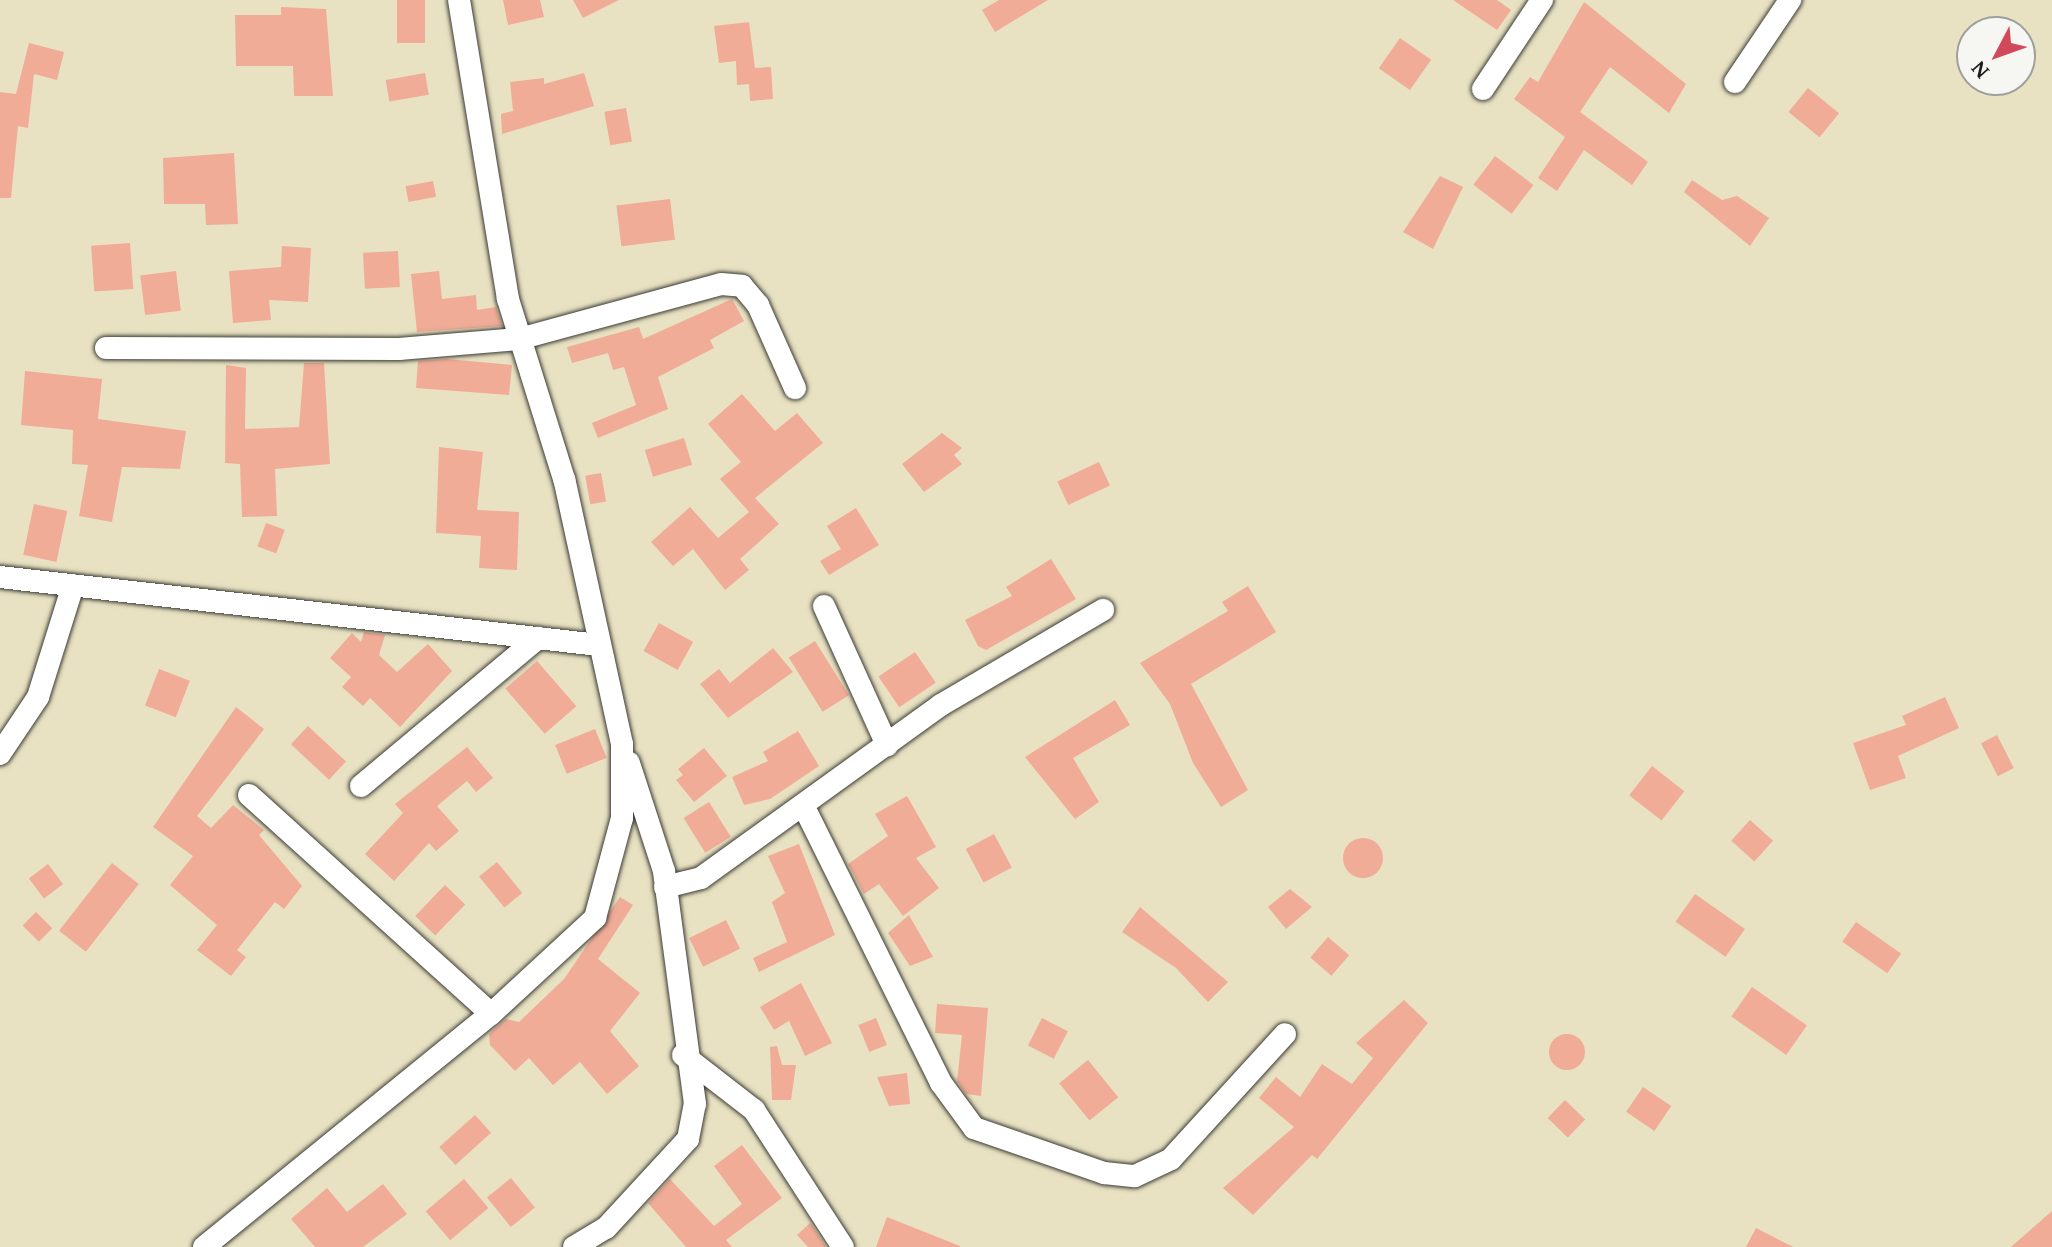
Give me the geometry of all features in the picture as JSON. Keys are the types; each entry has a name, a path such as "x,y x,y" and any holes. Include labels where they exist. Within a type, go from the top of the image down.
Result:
{"street":[{"path":"459,0 519,339 564,479 622,744 665,887 683,1055 695,1104 688,1139 606,1228 574,1247"},
{"path":"1483,89 1542,0"},
{"path":"1735,82 1790,0"},
{"path":"106,348 399,349 519,339 721,284 742,286 758,305 795,388"},
{"path":"0,577 599,645"},
{"path":"0,754 38,697 73,585"},
{"path":"824,606 887,745"},
{"path":"665,887 701,878 887,745 1103,610"},
{"path":"361,786 538,638"},
{"path":"204,1247 491,1014 595,918 622,818 622,744"},
{"path":"249,795 491,1014"},
{"path":"804,807 941,1083 974,1128 1104,1173 1135,1176 1171,1159 1285,1034"},
{"path":"683,1055 754,1110 843,1247"}],"building":[{"path":"397,0 425,0 425,43 397,43"},
{"path":"503,0 540,0 544,17 508,25"},
{"path":"573,0 619,0 583,18"},
{"path":"999,0 1048,0 995,32 982,10"},
{"path":"1453,0 1497,0 1511,10 1497,30"},
{"path":"1584,2 1686,84 1669,113 1610,67 1580,112 1648,162 1632,185 1584,150 1557,191 1538,178 1565,137 1514,99 1530,77 1538,82"},
{"path":"281,7 326,9 333,96 294,96 293,66 236,66 235,15 281,15"},
{"path":"749,22 755,68 771,67 773,99 750,101 749,84 737,85 736,61 719,63 714,26"},
{"path":"1400,38 1431,60 1410,90 1379,68"},
{"path":"29,43 64,52 57,80 34,74 28,128 18,126 11,198 0,198 0,92 16,94"},
{"path":"425,73 429,95 389,102 386,80"},
{"path":"584,73 594,106 502,134 501,114 513,111 510,82 544,78 544,84"},
{"path":"1808,88 1839,113 1820,137 1788,112"},
{"path":"626,108 632,141 610,145 604,112"},
{"path":"234,153 238,224 206,225 205,204 164,204 163,158"},
{"path":"1495,156 1533,185 1512,214 1473,185"},
{"path":"1440,176 1463,187 1433,249 1403,232"},
{"path":"1692,180 1722,200 1737,196 1769,218 1750,246 1684,192"},
{"path":"433,181 436,197 409,202 406,186"},
{"path":"670,199 675,240 621,246 616,206"},
{"path":"130,243 133,289 94,292 91,246"},
{"path":"282,246 311,248 308,302 269,300 271,320 233,323 229,271 281,267"},
{"path":"398,251 400,287 365,289 363,253"},
{"path":"176,271 181,311 145,315 140,275"},
{"path":"439,271 442,299 476,295 477,310 496,307 502,326 417,332 411,274"},
{"path":"732,299 744,321 710,340 714,348 658,377 668,409 598,438 592,423 636,405 624,367 613,370 608,353 572,363 567,347 639,327 643,339"},
{"path":"447,359 512,365 509,395 416,388 418,361"},
{"path":"304,363 324,363 330,464 275,469 277,516 242,517 240,464 225,463 226,365 246,368 245,429 299,427"},
{"path":"25,371 102,379 98,419 186,431 180,469 122,467 112,522 79,516 88,465 72,464 73,430 21,425"},
{"path":"742,394 775,431 797,413 823,443 755,498 779,524 740,559 749,570 725,590 693,549 673,566 651,542 690,507 718,538 749,512 720,479 741,462 708,424"},
{"path":"942,433 962,448 954,455 962,464 924,492 902,464"},
{"path":"684,438 692,465 653,477 645,450"},
{"path":"439,447 483,452 477,510 519,512 517,570 479,568 481,536 436,533"},
{"path":"1099,462 1110,486 1068,505 1057,481"},
{"path":"601,473 606,502 590,504 585,476"},
{"path":"34,504 67,511 56,562 23,555"},
{"path":"856,508 879,545 829,575 820,561 841,549 827,526"},
{"path":"266,523 285,530 276,553 257,546"},
{"path":"1051,559 1076,599 986,650 978,646 965,620 1012,596 1006,587"},
{"path":"1248,586 1276,632 1191,684 1248,790 1221,807 1193,763 1170,704 1140,663 1228,611 1222,602"},
{"path":"659,623 693,642 678,670 643,651"},
{"path":"364,632 385,635 379,655 397,672 428,644 452,671 400,727 370,698 363,706 342,687 351,677 330,658 352,633 361,642"},
{"path":"815,641 849,695 823,712 789,657"},
{"path":"773,648 793,672 728,718 700,684 719,669 730,683"},
{"path":"915,652 936,683 899,707 879,677"},
{"path":"537,661 576,706 545,734 505,689"},
{"path":"159,669 190,681 176,717 145,705"},
{"path":"1945,697 1959,728 1898,756 1906,778 1870,790 1853,743 1906,725 1902,716"},
{"path":"1115,700 1130,725 1073,758 1099,802 1075,819 1025,757"},
{"path":"236,707 264,729 197,816 211,828 233,805 264,830 259,835 302,886 284,909 275,902 237,950 246,957 231,976 197,950 217,925 170,885 193,856 153,827"},
{"path":"308,726 346,761 329,780 291,744"},
{"path":"595,729 607,758 567,774 555,745"},
{"path":"798,731 819,766 770,799 744,805 732,777 768,761 763,752"},
{"path":"1997,735 2014,768 1998,776 1981,743"},
{"path":"467,747 493,778 476,792 467,781 437,806 459,831 436,851 429,843 394,881 365,854 403,813 395,804"},
{"path":"704,748 727,776 694,802 676,780 683,775 678,769"},
{"path":"1652,766 1684,791 1662,820 1629,795"},
{"path":"907,796 936,847 916,858 939,888 903,916 879,884 864,894 848,864 888,836 875,814"},
{"path":"709,802 731,837 705,853 684,818"},
{"path":"1750,820 1773,841 1754,862 1731,841"},
{"path":"994,834 1012,868 984,883 966,849"},
{"path":"1363,838 1377,844 1383,858 1377,872 1363,878 1349,872 1343,858 1349,844"},
{"path":"799,844 835,935 759,972 753,958 787,942 772,902 785,893 768,856"},
{"path":"497,862 522,893 504,908 479,876"},
{"path":"112,863 139,884 86,952 59,931"},
{"path":"48,864 63,884 44,898 29,878"},
{"path":"445,885 465,904 435,935 415,916"},
{"path":"1290,889 1312,907 1286,929 1268,907"},
{"path":"1695,894 1745,929 1725,957 1675,922"},
{"path":"620,897 633,905 598,959 640,993 610,1031 639,1066 607,1094 580,1062 553,1085 529,1058 515,1071 490,1045 489,1034 506,1019 519,1022 564,979"},
{"path":"1140,907 1228,982 1208,1002 1176,968 1122,932"},
{"path":"36,912 52,928 39,942 23,925"},
{"path":"909,915 933,957 910,966 888,933"},
{"path":"726,920 740,949 703,967 689,938"},
{"path":"1856,922 1901,954 1887,973 1842,942"},
{"path":"1328,937 1349,955 1331,976 1310,957"},
{"path":"801,983 832,1043 805,1056 789,1021 774,1030 760,1007"},
{"path":"1752,987 1807,1025 1786,1055 1731,1016"},
{"path":"1404,1000 1428,1023 1317,1159 1312,1155 1253,1215 1223,1188 1294,1127 1259,1098 1276,1077 1300,1097 1322,1064 1352,1084 1373,1058 1356,1043"},
{"path":"937,1004 988,1008 981,1096 966,1094 957,1081 962,1035 935,1033"},
{"path":"876,1018 887,1045 869,1052 858,1025"},
{"path":"1042,1018 1068,1031 1054,1059 1028,1046"},
{"path":"1567,1034 1579,1040 1585,1052 1579,1064 1567,1070 1555,1064 1549,1052 1555,1040"},
{"path":"777,1046 782,1065 796,1065 791,1100 772,1100 770,1047"},
{"path":"1088,1060 1118,1097 1089,1121 1059,1083"},
{"path":"907,1073 910,1104 889,1106 877,1077"},
{"path":"1643,1087 1671,1106 1654,1131 1626,1112"},
{"path":"1565,1100 1585,1119 1568,1137 1548,1118"},
{"path":"475,1115 491,1133 455,1165 439,1147"},
{"path":"742,1145 782,1198 726,1240 732,1247 686,1247 648,1203 670,1179 714,1226 742,1204 714,1166"},
{"path":"511,1178 535,1208 511,1227 487,1198"},
{"path":"464,1179 488,1208 450,1240 426,1211"},
{"path":"383,1184 407,1214 363,1247 315,1247 291,1219 327,1188 347,1212"},
{"path":"2052,1211 2052,1247 2011,1247"},
{"path":"887,1217 960,1246 960,1247 876,1247"},
{"path":"810,1223 826,1247 808,1247 797,1235"},
{"path":"1756,1228 1793,1247 1746,1247"}]}
